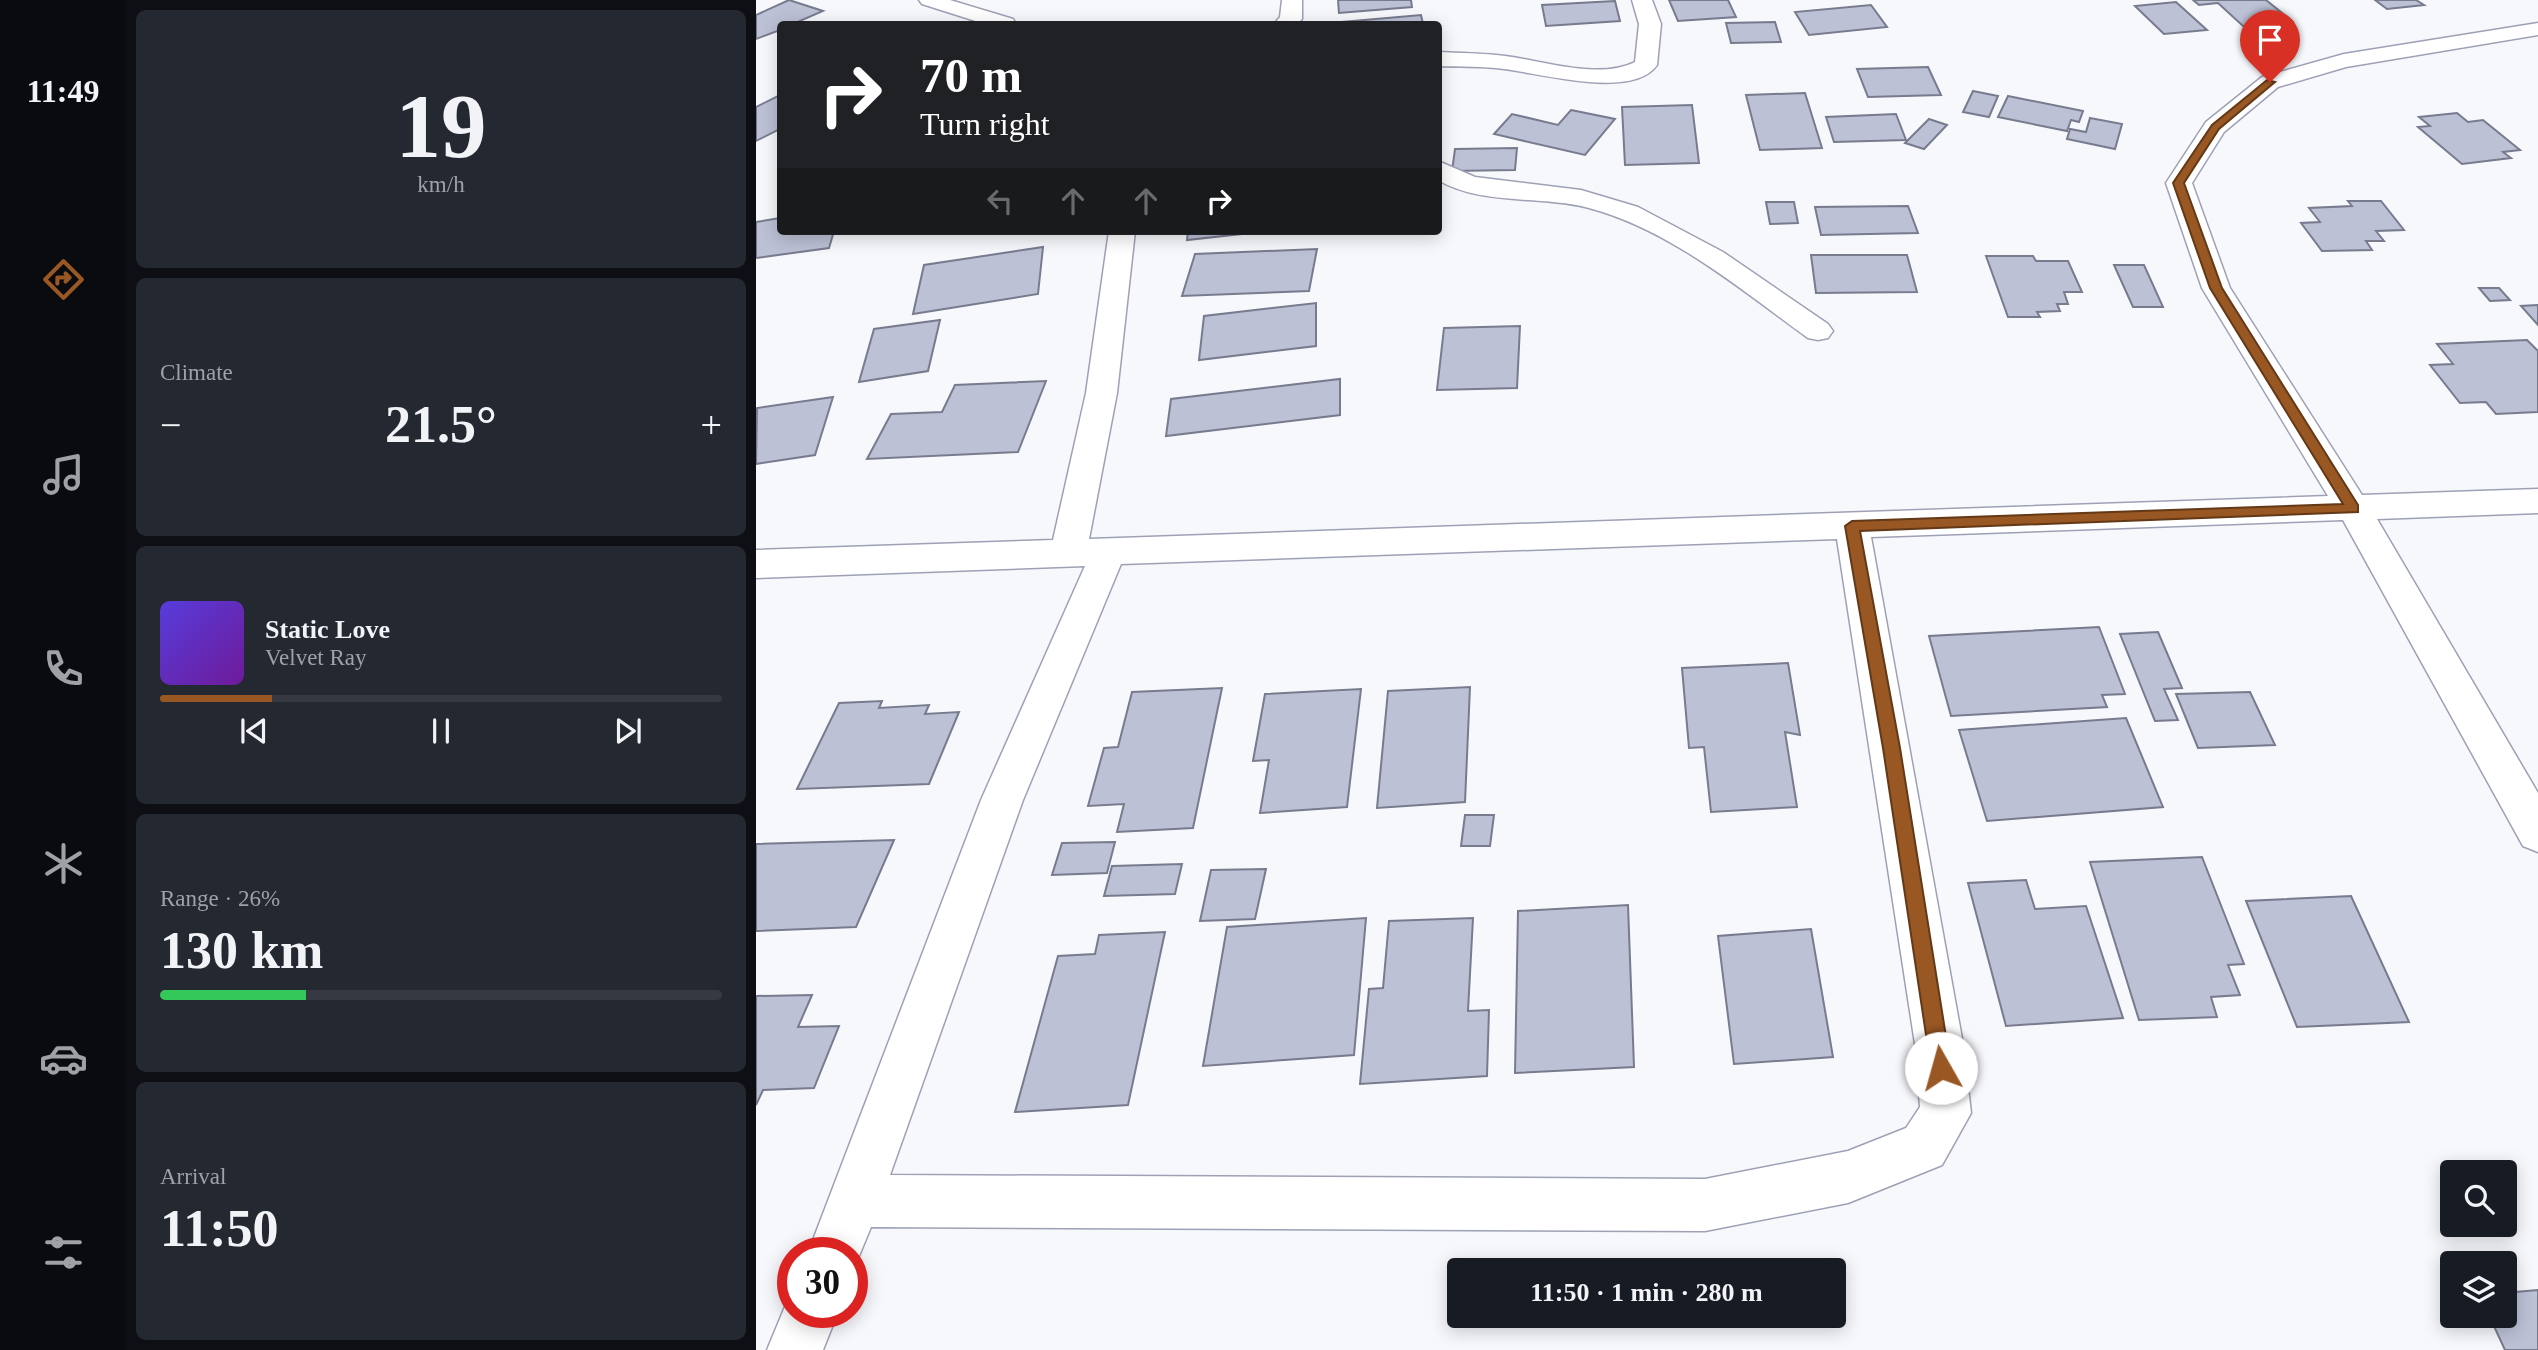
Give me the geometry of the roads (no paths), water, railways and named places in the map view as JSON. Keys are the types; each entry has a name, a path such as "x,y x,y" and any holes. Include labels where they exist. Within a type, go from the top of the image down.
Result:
{"street":[{"path":"929,0 996,21"},
{"path":"1289,21 1292,0"},
{"path":"1442,59 1502,62 1596,76 1626,75 1646,65 1650,24 1642,0"},
{"path":"2538,29 2344,61 2270,82 2215,127 2179,183 2216,288 2353,508 2538,832"},
{"path":"1442,171 1450,178 1474,184 1596,201 1641,216 1676,233 1818,331"},
{"path":"841,1237 1003,800 1089,552 1090,464 1115,317 1122,235"},
{"path":"756,564 2538,501"},
{"path":"856,1201 1329,1201 1705,1205 1848,1177 1924,1147 1946,1113 1939,1044 1852,526"},
{"path":"795,1350 804,1328"}]}
